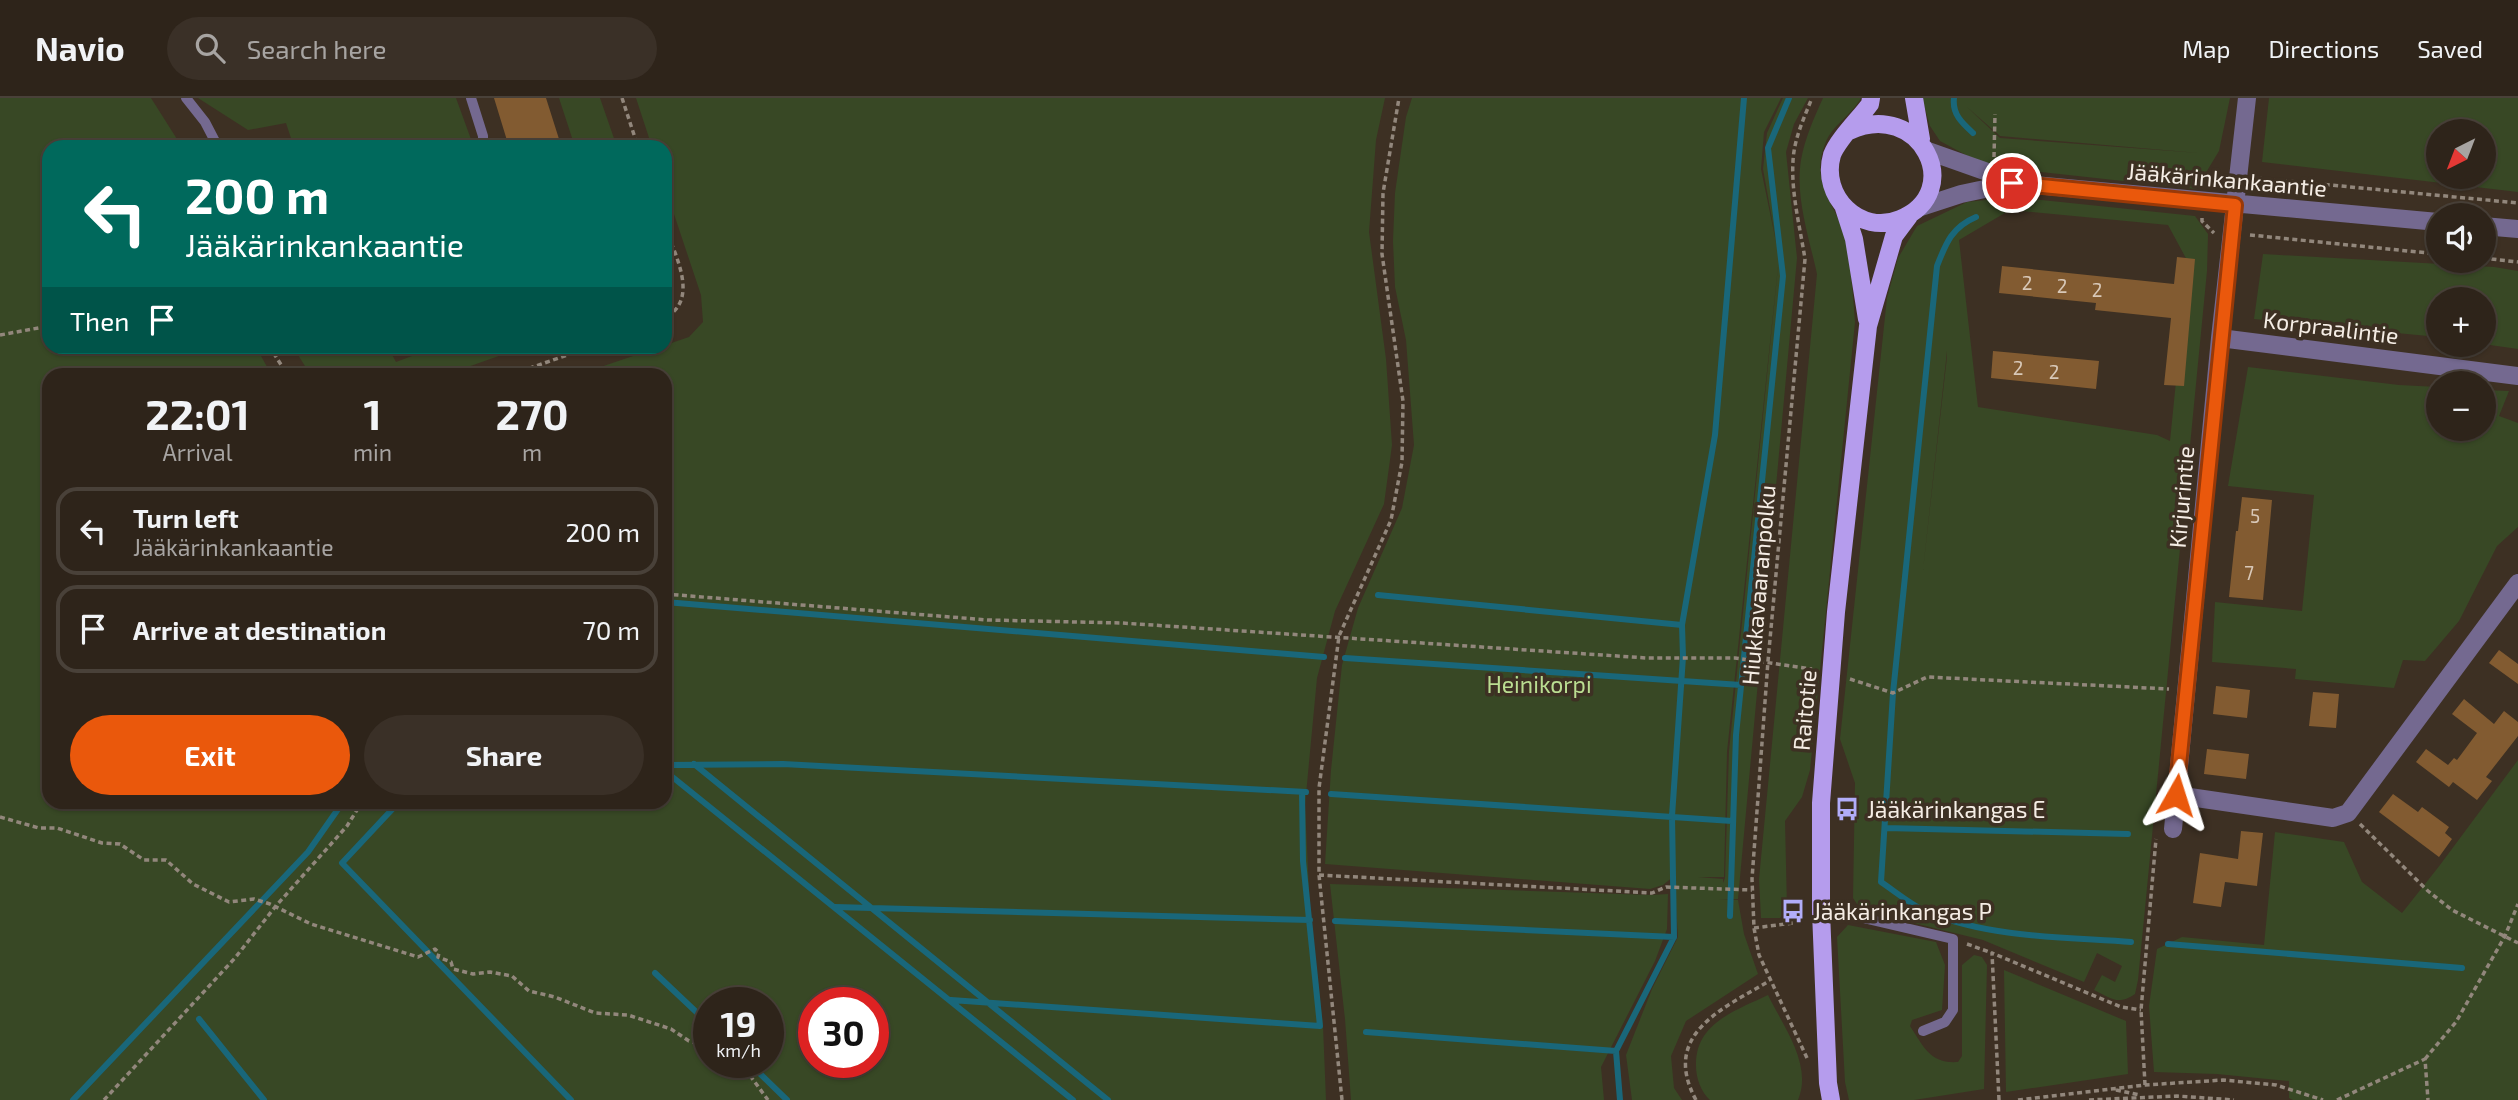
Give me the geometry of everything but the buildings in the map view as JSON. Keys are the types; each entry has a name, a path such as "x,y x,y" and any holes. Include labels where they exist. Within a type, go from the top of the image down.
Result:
{"main road":[{"name":"Raitotie","path":"1868,326 1854,239 1844,208 1832,188 1830,166 1833,153 1871,98"},
{"name":"Raitotie","path":"1829,1091 1821,912 1821,803 1832,672 1868,326 1894,236 1925,199 1932,177 1932,164 1914,98"},
{"path":"1849,131 1861,124 1887,121 1900,124 1925,145"},
{"path":"1844,208 1875,223 1898,220 1913,212"}],"street":[{"name":"Kirjurintie","path":"2173,829 2220,338 2248,98"},
{"name":"Jääkärinkankaantie","path":"1925,145 2012,183"},
{"name":"Jääkärinkankaantie","path":"1913,212 1961,194 2012,183 2426,221"},
{"path":"2496,227 2518,229"},
{"name":"Korpraalintie","path":"2220,338 2518,376"},
{"path":"2176,795 2333,818 2348,813 2518,583"}],"lane":[{"path":"186,98 205,121 214,140"},
{"path":"471,98 484,140"},
{"path":"1821,912 1846,914 1953,939 1953,1010 1945,1023 1923,1031"}],"path":[{"path":"622,98 636,140"},
{"path":"1342,1100 1319,874 1319,789 1339,636 1391,520 1402,463 1404,401 1382,254 1383,193 1399,98"},
{"name":"Hiukkavaaranpolku","path":"1810,1068 1804,1048 1769,981 1759,955 1754,928 1753,890 1768,661 1805,259 1794,196 1793,160 1799,129 1812,98"},
{"path":"1993,174 1995,114"},
{"path":"2220,172 2518,203"},
{"path":"2213,232 2426,253"},
{"path":"672,248 682,278 684,300 672,314"},
{"path":"2496,259 2518,262"},
{"path":"0,334 42,327"},
{"path":"530,368 570,354"},
{"path":"672,595 988,620 1122,622 1647,658 1749,659 1832,672 1869,687 1893,692 1927,677 2171,689"},
{"path":"104,1100 235,958 275,907 347,826 358,809"},
{"path":"2348,813 2428,891 2452,910 2518,943"},
{"path":"0,817 39,828 57,828 102,843 120,844 144,860 166,860 193,884 229,902 254,900 270,904 311,924 418,957 435,950 439,953 438,957 451,961 453,969 473,974 490,972 512,976 529,991 555,997 595,1013 628,1015 671,1030 693,1042"},
{"path":"1319,874 1652,893 1666,887 1753,890"},
{"path":"2337,1100 2425,1059 2456,1022 2505,936 2518,904"},
{"path":"1754,928 1793,923"},
{"path":"1953,939 2121,1007 2141,1010"},
{"path":"1992,953 1999,1100"},
{"path":"2143,978 2141,1010 2145,1085"},
{"path":"1696,1100 1687,1077 1687,1057 1700,1026 1712,1015 1769,981"},
{"path":"2425,1059 2428,1100"},
{"path":"752,1078 768,1100"},
{"path":"2018,1100 2145,1085 2223,1080 2276,1085 2323,1100"},
{"path":"2111,1089 2145,1097"},
{"path":"2089,1100 2177,1096 2234,1100"}],"green space":[{"path":"0,98 151,98 178,140 42,140 42,354 260,354 268,368 42,368 42,809 672,809 672,368 598,368 639,354 672,354 672,343 689,337 703,322 701,295 672,208 672,140 650,140 636,98 1385,98 1376,140 1369,232 1386,359 1392,445 1384,504 1335,611 1317,678 1305,805 1310,911 1323,1026 1326,1100 0,1100"},
{"path":"198,98 456,98 471,140 292,140 286,123 248,130"},
{"path":"559,98 600,98 615,140 573,140"},
{"name":"Heinikorpi","path":"1412,98 1781,98 1764,132 1761,169 1777,247 1763,169 1767,133 1783,98 1808,98 1794,124 1786,152 1797,258 1738,899 1719,899 1738,900 1744,934 1758,974 1686,1021 1671,1056 1674,1088 1682,1100 1632,1100 1626,1055 1652,989 1678,937 1674,876 1663,885 1650,889 1325,864 1342,665 1358,608 1402,508 1414,445 1406,340 1395,287 1393,241 1395,193 1406,117","holes":["1779,257 1729,751 1725,878 1723,883 1723,879 1698,877 1724,877 1727,752"]},
{"path":"1823,98 1861,98 1828,137 1820,171 1826,194 1846,241 1855,322 1810,770 1802,797 1785,821 1787,909 1780,918 1761,918 1759,879 1817,274 1804,217 1800,188 1801,160"},
{"path":"1922,98 2230,98 2219,151 2196,189 2014,169 1979,162 1940,141 1930,126","holes":["1967,107 2000,136 2199,153 2000,138"]},
{"path":"2269,98 2518,98 2518,192 2492,189 2496,189 2496,119 2426,119 2426,181 2262,162"},
{"path":"2014,197 2195,216 2208,234 2207,271 2138,980 2135,994 2124,1000 2115,1000 2094,990 2102,975 2115,982 2122,966 2097,953 2084,982 1983,940 1861,910 1853,898 1855,783 1840,739 1887,298 1898,258 1917,226 1967,202","holes":["2010,210 2168,225 2188,262 2170,441 2157,435 1978,407 1959,240","1947,351 1947,357 1923,570"]},
{"path":"2263,254 2426,263 2426,273 2496,273 2496,267 2518,271 2518,349 2496,346 2496,287 2426,287 2426,336 2254,319"},
{"path":"297,354 392,354 396,362 417,354 504,354 465,368 306,368"},
{"path":"2248,367 2426,386 2426,441 2496,441 2496,390 2509,391 2499,416 2518,423 2518,527 2497,546 2459,621 2425,661 2403,660 2394,688 2295,679 2296,669 2212,662 2215,602 2302,611 2314,495 2228,486"},
{"path":"2518,760 2518,1100 2293,1100 2289,1098 2289,1081 2217,1074 2154,1072 2149,1006 2157,949 2182,937 2264,945 2275,832 2344,842 2362,882 2402,913"},
{"path":"1330,884 1668,894 1667,929 1655,961 1601,1067 1604,1100 1351,1100"},
{"path":"1848,925 1936,942 1945,965 1942,1010 1912,1020 1910,1026 1929,1053 1948,1062 1958,1062 1962,1056 1962,965 1974,955 1982,957 1987,965 1984,1089 1914,1100 1849,1100 1845,1082 1837,937"},
{"path":"2004,970 2126,1021 2128,1074 2006,1092"},
{"path":"1768,995 1799,1060 1802,1087 1798,1100 1710,1100 1702,1089 1696,1071 1697,1051 1702,1039 1719,1020"}],"waterway":[{"path":"1620,1100 1616,1051 1674,937 1672,816 1683,657 1682,625 1715,435 1744,98"},
{"path":"1730,916 1736,735 1783,276 1768,148 1789,98"},
{"path":"1954,98 1956,113 1973,133"},
{"path":"1976,217 1955,231 1937,266 1893,693 1881,882 1909,902 1951,921 2027,935 2131,942"},
{"path":"1378,595 1682,625"},
{"path":"672,603 1324,657"},
{"path":"1345,658 1741,685"},
{"path":"694,764 1108,1100"},
{"path":"672,765 783,764 1306,792"},
{"path":"672,777 1073,1100"},
{"path":"951,1000 1320,1026 1303,861 1302,792"},
{"path":"1331,794 1732,821"},
{"path":"73,1100 308,852 338,809"},
{"path":"392,809 342,863 571,1100"},
{"path":"1886,828 2128,834"},
{"path":"835,907 1310,920"},
{"path":"1335,921 1674,937"},
{"path":"2168,944 2462,968"},
{"path":"655,973 693,1009"},
{"path":"199,1019 264,1100"},
{"path":"1366,1032 1616,1051"},
{"path":"764,1078 787,1100"}],"place":[{"name":"Jääkärinkangas E","path":"1847,809"},
{"name":"Jääkärinkangas P","path":"1793,911"}],"route":[{"path":"2012,183 2235,205 2176,795"}]}
